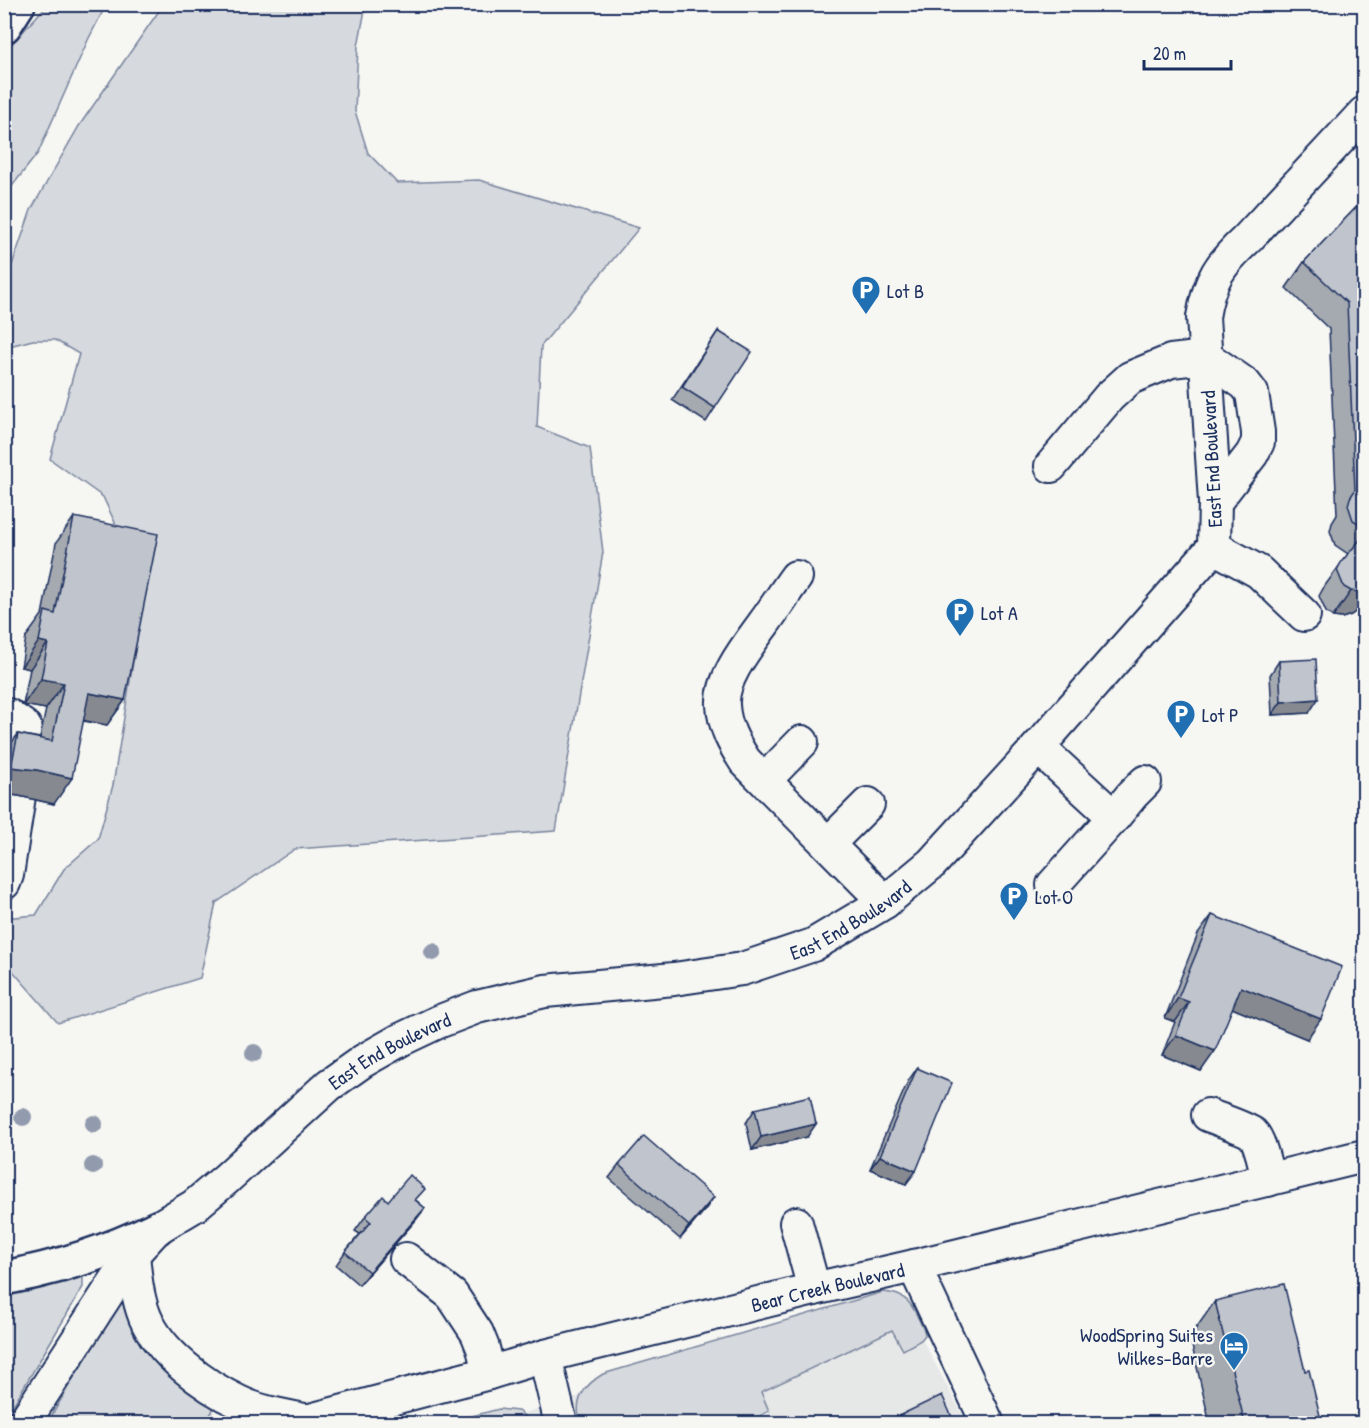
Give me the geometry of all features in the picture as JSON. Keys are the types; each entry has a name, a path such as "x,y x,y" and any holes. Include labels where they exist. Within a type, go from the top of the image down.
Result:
{"main road":[{"path":"4,26 18,4"},
{"path":"4,1278 98,1254 157,1228"}],"street":[{"name":"East End Boulevard","path":"23,1424 133,1254 157,1228 194,1206 329,1085 363,1061 438,1022 477,1007 545,991 674,980 742,969 813,945 885,902 932,863 1038,747 1214,547 1215,502 1203,317 1206,300 1212,283 1228,257 1365,113"},
{"path":"1051,466 1108,397 1130,378 1171,361 1206,357 1245,384 1252,393 1258,432 1258,442 1252,454 1215,502"},
{"path":"1214,547 1259,572 1304,615"},
{"path":"795,577 736,663 727,684 723,703 726,724 733,743 745,761 885,902"},
{"path":"4,716 8,715 25,727 29,738 23,764"},
{"path":"765,780 802,742"},
{"path":"1038,747 1114,817"},
{"path":"1053,885 1145,782"},
{"path":"4,883 19,796"},
{"path":"828,844 868,804"},
{"path":"1208,1115 1253,1134 1262,1152 1268,1180"},
{"name":"Bear Creek Boulevard","path":"300,1422 489,1373 545,1356 1365,1156"},
{"path":"796,1223 814,1289"},
{"path":"133,1254 138,1294 146,1318 158,1340 174,1356 216,1389 240,1403 300,1422"},
{"path":"406,1259 452,1295 477,1333 489,1373"},
{"path":"914,1266 988,1424"},
{"path":"545,1356 561,1424"}],"shaded area":[{"path":"47,5 106,5 38,153 5,195 5,61 9,47"},
{"path":"163,5 366,5 358,46 355,111 368,153 397,183 479,180 639,228 541,346 537,427 590,448 603,552 556,831 295,849 216,903 200,978 58,1023 5,962 4,918 36,915 64,869 98,839 113,785 151,552 125,544 103,497 50,459 79,354 55,340 33,340 5,347 5,298 10,271 31,210 79,126"},
{"path":"80,1271 83,1287 5,1419 5,1283"},
{"path":"883,1292 900,1296 914,1309 924,1330 925,1335 921,1340 903,1350 892,1330 761,1392 769,1411 747,1423 580,1423 578,1407 582,1394 590,1383 603,1374"},
{"path":"120,1301 140,1335 211,1401 213,1409 209,1416 177,1423 47,1424 116,1304"},
{"path":"875,1308 910,1317 967,1423 487,1424"},
{"path":"499,1409 518,1411 533,1423 445,1423"}],"building":[{"path":"1365,198 1365,527 1353,520 1348,505 1355,490 1347,303 1304,262"},
{"path":"718,331 752,352 715,408 682,387"},
{"path":"74,517 158,534 125,700 89,693 72,778 11,767 18,734 52,741 64,683 41,679 48,643 39,641 45,611 55,614"},
{"path":"1365,534 1365,591 1351,591 1344,587 1337,570"},
{"path":"1316,659 1318,699 1281,702 1279,661"},
{"path":"1212,915 1342,967 1321,1019 1241,987 1215,1051 1176,1035 1189,1002 1178,998"},
{"path":"917,1068 952,1083 916,1171 880,1156"},
{"path":"810,1096 816,1124 761,1137 755,1109"},
{"path":"644,1136 714,1197 689,1226 619,1165"},
{"path":"410,1175 425,1189 415,1200 425,1208 369,1272 345,1252 371,1222 365,1217 383,1196 388,1201"},
{"path":"1284,1284 1305,1371 1309,1370 1322,1424 1245,1424 1215,1301"},
{"path":"942,1395 955,1424 882,1424"}],"place":[{"name":"Lot B","path":"866,316"},
{"name":"Lot A","path":"960,638"},
{"name":"Lot P","path":"1181,740"},
{"name":"Lot O","path":"1014,922"},
{"name":"WoodSpring Suites Wilkes-Barre","path":"1234,1372"}]}
